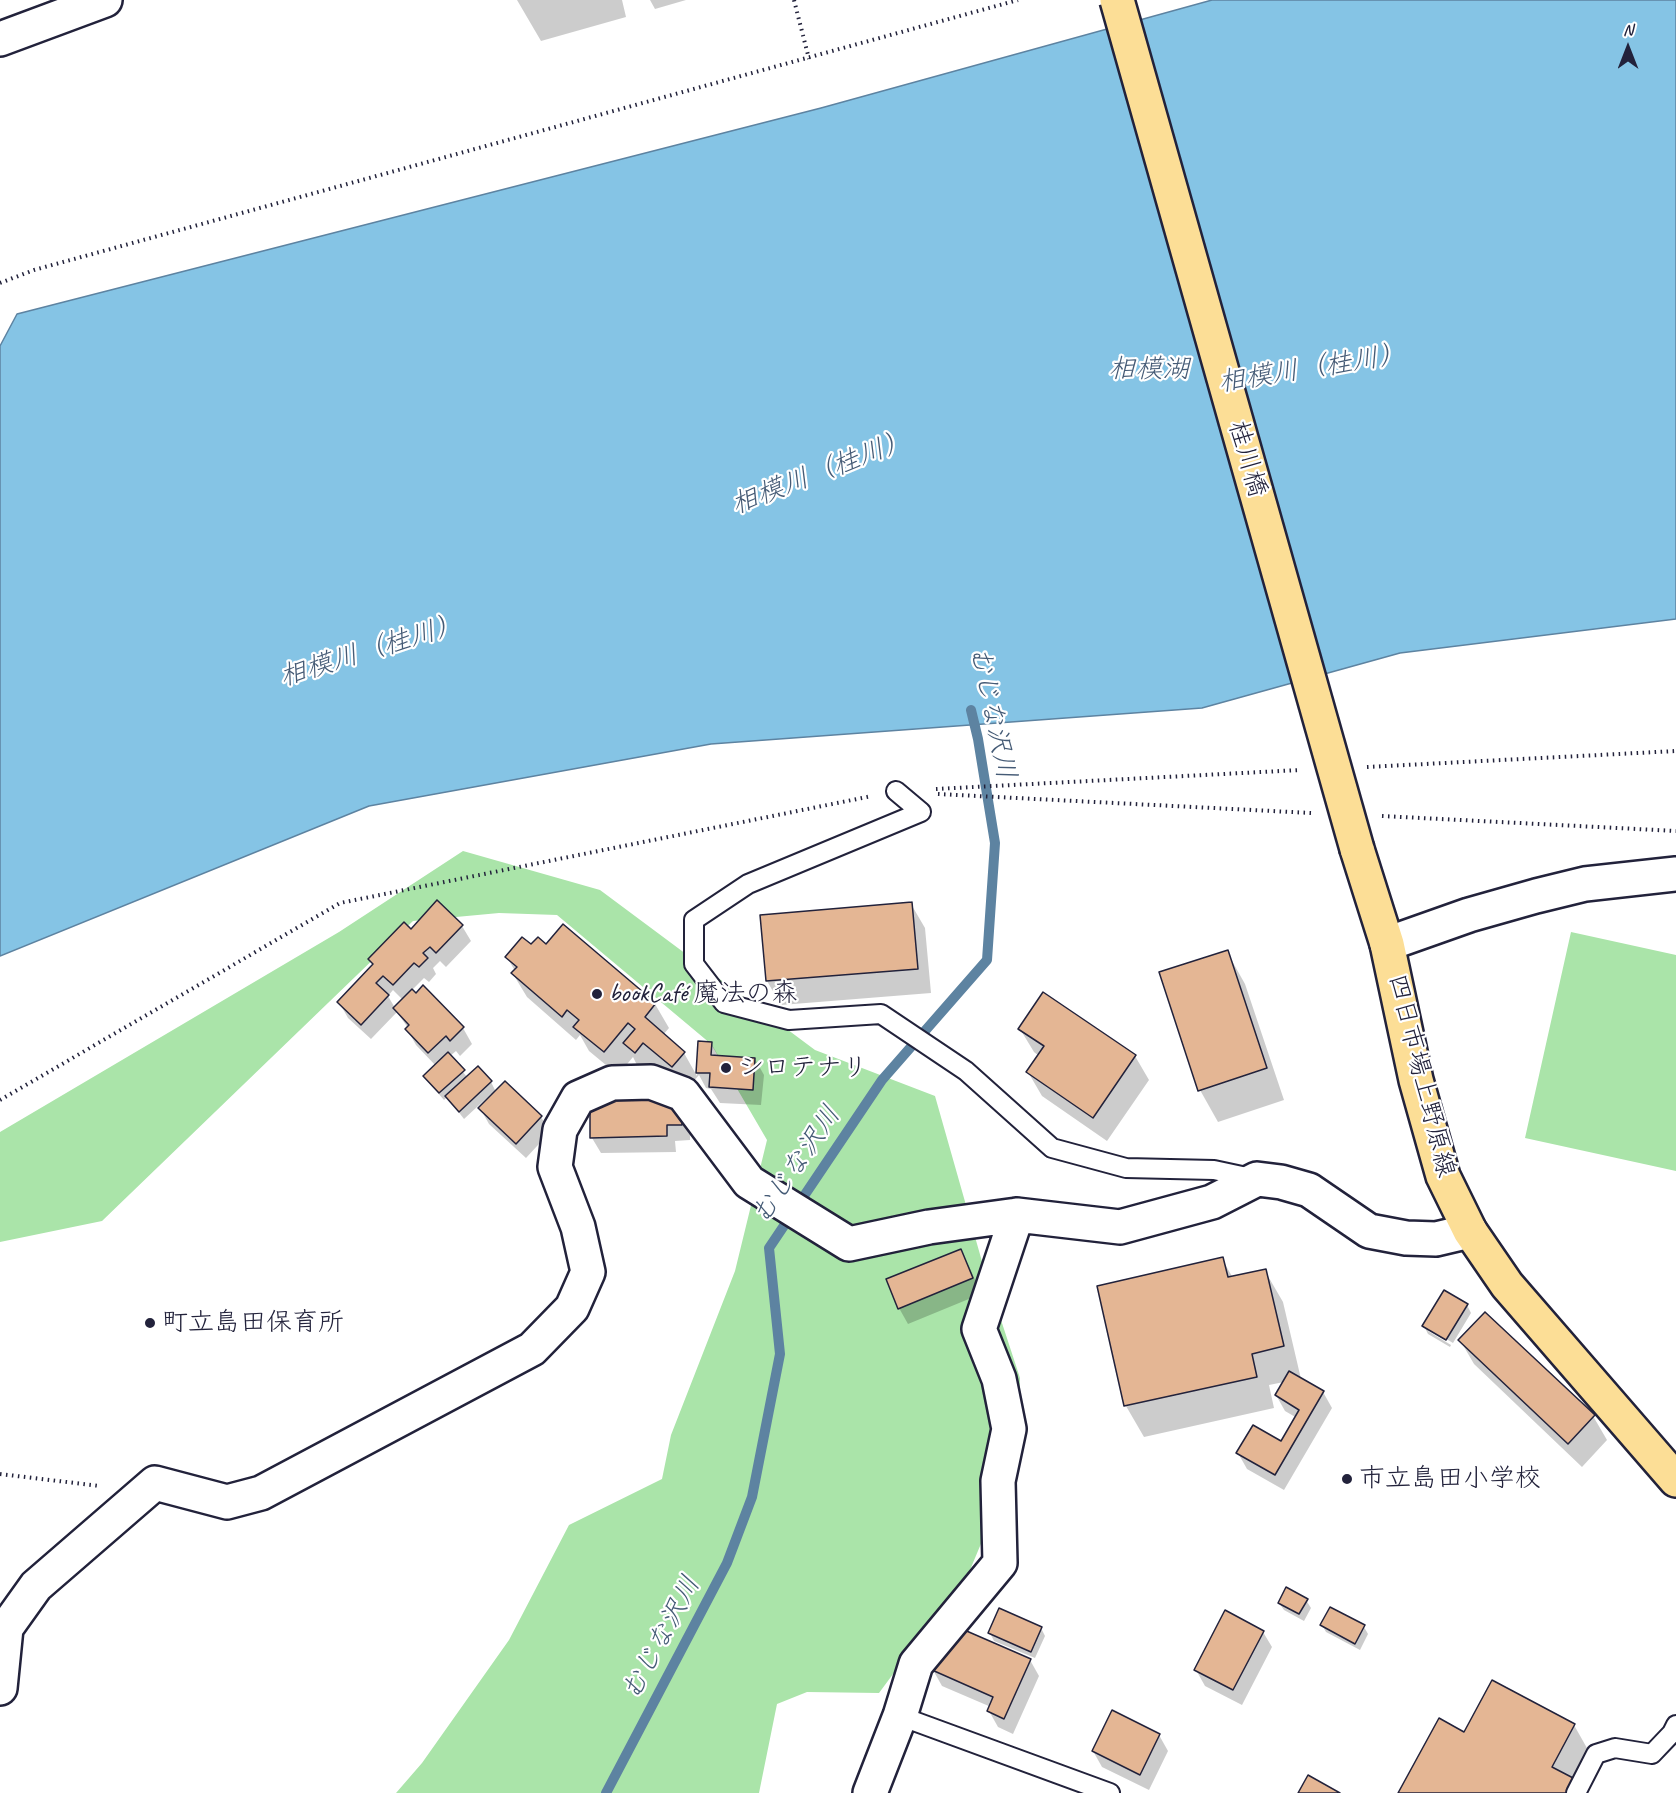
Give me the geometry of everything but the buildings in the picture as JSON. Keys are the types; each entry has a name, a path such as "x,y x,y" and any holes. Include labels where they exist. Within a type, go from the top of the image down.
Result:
{"main road":[{"name":"桂川橋","path":"1117,0 1357,849"},
{"name":"四日市場上野原線","path":"1357,849 1387,944 1416,1080 1443,1176 1470,1231 1507,1285 1676,1480"}],"street":[{"path":"0,39 105,0"},
{"path":"1387,944 1469,915 1585,884 1676,874"},
{"path":"0,1688 6,1628 36,1586 155,1483 227,1502 261,1493 532,1349 572,1308 588,1272 578,1227 555,1167 560,1130 578,1098 612,1083 651,1082 683,1094 749,1182 849,1244 929,1227 1017,1215 1120,1227 1212,1202 1257,1179 1281,1182 1309,1190 1369,1231 1406,1238 1436,1239 1470,1231"},
{"path":"870,1793 900,1716 916,1664 1000,1563 999,1481 1009,1430 999,1379 979,1329 1017,1215"}],"lane":[{"path":"896,791 921,812 748,884 694,920 694,964 724,1003 789,1020 881,1014 966,1071 1052,1148 1126,1168 1214,1170 1257,1179"},
{"path":"900,1716 1110,1793"},
{"path":"1576,1793 1596,1754 1615,1748 1652,1754 1672,1733 1676,1725"}],"path":[{"path":"794,0 809,59"},
{"path":"0,283 34,270 1018,0"},
{"path":"1366,767 1676,751"},
{"path":"0,1100 340,903 896,791 1307,770"},
{"path":"896,791 1320,813"},
{"path":"1379,816 1676,831"},
{"path":"0,1474 146,1491"}],"green space":[{"path":"463,851 600,890 815,1050 935,1096 983,1265 1020,1378 1018,1455 970,1570 879,1693 807,1692 777,1704 759,1793 396,1793 422,1763 509,1640 569,1525 662,1479 671,1435 735,1271 767,1140 711,1044 557,915 499,913 413,921 102,1221 0,1242 0,1132 339,932"},
{"path":"1571,932 1676,955 1676,1171 1525,1138"}],"water":[{"name":"相模湖","path":"1212,0 1676,0 1676,619 1400,653 1202,708 711,744 369,806 0,956 0,346 17,314 821,108"}],"waterway":[{"name":"むじな沢川","path":"606,1793 727,1563 752,1497 780,1354 769,1248 882,1080 987,960 995,843 971,710"}],"place":[{"name":"bookCafé 魔法の森","path":"597,994"},
{"name":"シロテナリ","path":"726,1068"},
{"name":"町立島田保育所","path":"150,1323"},
{"name":"市立島田小学校","path":"1347,1479"}],"water label":[{"name":"相模川（桂川）","path":"1312,369"},
{"name":"相模川（桂川）","path":"821,473"},
{"name":"相模川（桂川）","path":"371,651"}]}
